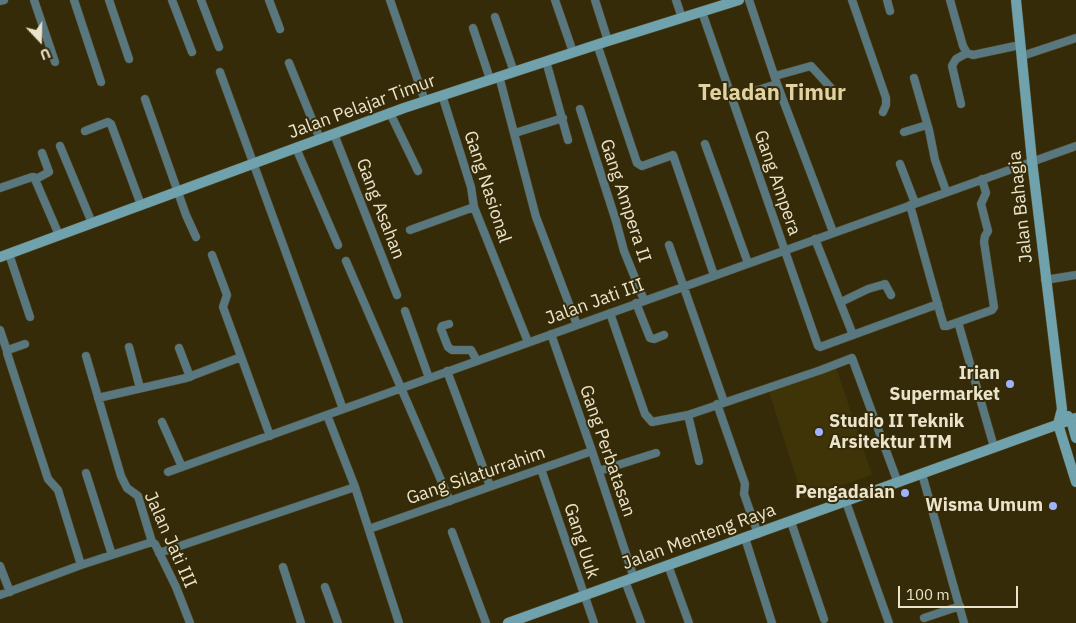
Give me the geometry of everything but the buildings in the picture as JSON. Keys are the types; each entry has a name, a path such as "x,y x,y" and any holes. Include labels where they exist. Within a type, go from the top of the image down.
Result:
{"street":[{"path":"0,1 4,0"},
{"path":"34,0 55,62"},
{"path":"74,0 101,82"},
{"path":"109,0 129,59"},
{"path":"172,0 192,52"},
{"path":"201,0 219,47"},
{"path":"269,0 280,29"},
{"path":"390,0 425,101"},
{"path":"555,0 572,52"},
{"path":"595,0 608,40"},
{"path":"676,0 682,18"},
{"path":"749,0 776,80 833,232"},
{"path":"852,0 886,98 883,112"},
{"path":"887,0 890,11"},
{"path":"950,0 963,46 967,53 973,55 1020,45"},
{"name":"Jalan Bahagia","path":"1016,0 1045,280 1062,409 1058,424"},
{"name":"Jalan Pelajar Timur","path":"4,255 390,113 608,40 733,1"},
{"name":"Gang Ampera","path":"702,12 818,346 820,347 854,335"},
{"path":"495,17 514,72"},
{"path":"473,28 515,133 536,218 558,271 577,325"},
{"path":"1022,56 1076,38"},
{"path":"597,44 637,164 642,166 673,155 714,275"},
{"path":"961,104 952,66 956,58 967,53"},
{"path":"546,61 568,140"},
{"path":"289,63 320,139"},
{"path":"732,98 811,66 831,88"},
{"path":"220,72 343,409"},
{"path":"914,78 935,160 946,192"},
{"name":"Gang Nasional","path":"442,95 471,186 474,207 528,342"},
{"path":"145,99 186,215 196,237"},
{"name":"Gang Ampera II","path":"580,109 624,251 644,300"},
{"path":"390,113 418,171"},
{"path":"515,133 562,118"},
{"path":"85,131 108,122 111,124 141,205"},
{"path":"904,132 927,124"},
{"name":"Gang Asahan","path":"334,134 398,295"},
{"path":"706,144 748,263"},
{"path":"60,146 92,223"},
{"name":"Jalan Jati III","path":"168,472 815,238 1076,146"},
{"path":"296,148 338,244"},
{"path":"0,188 32,177 36,179 49,172 42,153"},
{"path":"900,164 944,326 992,310 994,307 984,242 988,231 982,204 986,193 982,179"},
{"path":"36,179 59,235"},
{"path":"410,230 474,207"},
{"path":"815,238 854,335 938,304"},
{"path":"669,245 684,286 745,484 744,494 758,534"},
{"path":"4,255 30,317"},
{"path":"212,255 227,295 223,307 270,436"},
{"path":"346,261 450,501"},
{"path":"1045,280 1076,275"},
{"path":"841,302 885,284 891,296"},
{"path":"636,303 650,338 664,335"},
{"path":"405,312 429,378"},
{"path":"610,313 647,418 654,422 688,414 852,358 898,484"},
{"path":"958,322 994,447"},
{"path":"449,324 442,326 441,329 448,347 452,350 470,350 477,361"},
{"path":"0,330 5,355 48,479 58,490 81,565"},
{"name":"Gang Perbatasan","path":"551,334 599,471 641,623"},
{"path":"5,355 25,344"},
{"path":"129,347 140,388"},
{"path":"180,348 190,377"},
{"name":"Jalan Jati III","path":"86,356 121,476 127,488 138,496 152,542 155,544 176,587 190,623"},
{"path":"98,398 190,377 241,357"},
{"path":"447,371 490,486"},
{"path":"1062,409 1073,419 1076,438"},
{"path":"688,414 699,460"},
{"path":"327,415 355,487 399,623"},
{"name":"Jalan Menteng Raya","path":"514,622 583,595 898,484 1073,419"},
{"path":"162,422 182,467"},
{"path":"1058,424 1076,482"},
{"name":"Gang Silaturrahim","path":"369,529 592,451"},
{"path":"599,471 656,452"},
{"name":"Gang Uuk","path":"541,469 594,623"},
{"path":"86,473 112,554"},
{"path":"922,474 964,623"},
{"path":"159,553 355,487"},
{"path":"846,502 889,623"},
{"path":"791,522 824,619"},
{"path":"452,532 486,623"},
{"path":"745,538 772,623"},
{"path":"0,595 112,554 152,542"},
{"path":"668,565 689,623"},
{"path":"0,566 10,592"},
{"path":"283,567 301,623"},
{"path":"325,587 338,623"},
{"path":"924,618 960,606"}],"shaded area":[{"name":"Studio II Teknik Arsitektur ITM","path":"836,367 872,475 803,499 768,389"}],"place":[{"name":"Irian Supermarket","path":"1010,384"},
{"name":"Studio II Teknik Arsitektur ITM","path":"819,432"},
{"name":"Pengadaian","path":"905,493"},
{"name":"Wisma Umum","path":"1053,506"}],"district":[{"name":"Teladan Timur","path":"772,94"}]}
